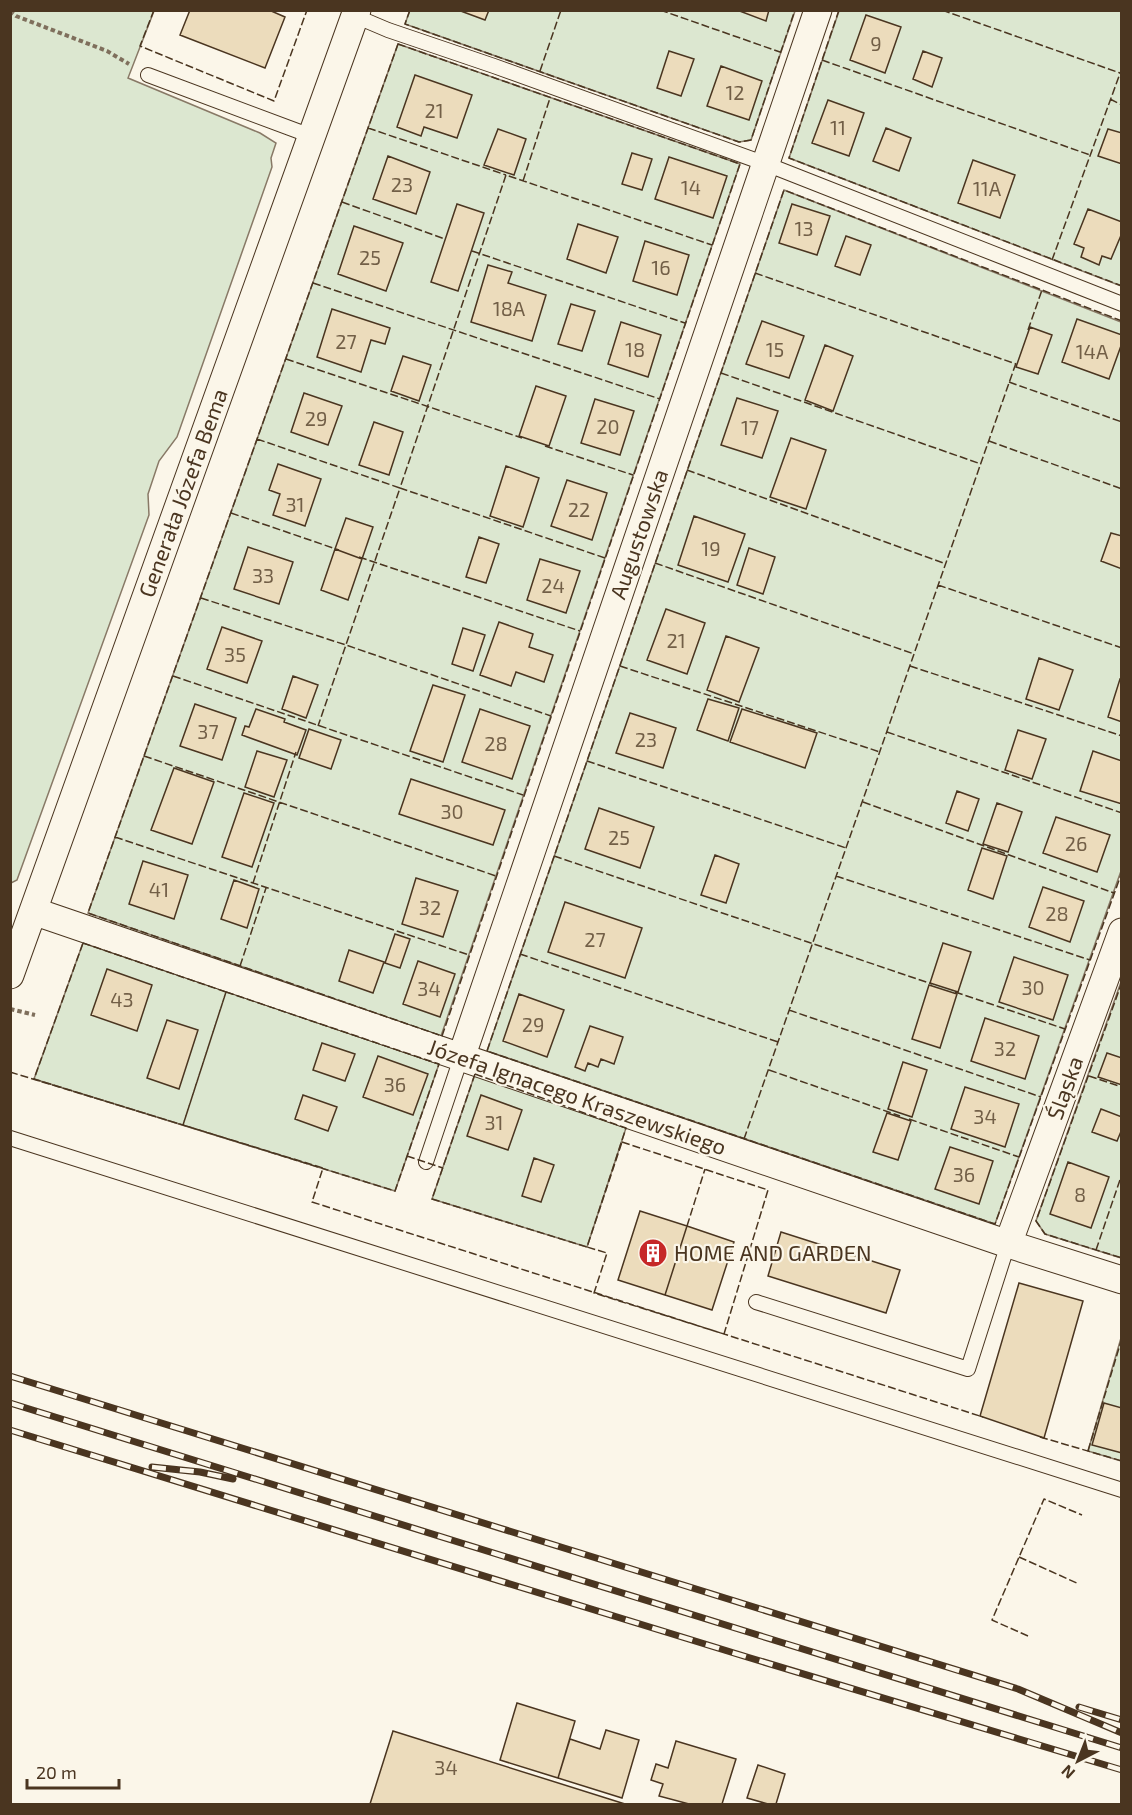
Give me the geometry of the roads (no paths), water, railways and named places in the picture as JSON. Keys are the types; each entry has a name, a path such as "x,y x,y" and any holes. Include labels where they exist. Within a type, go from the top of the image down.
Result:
{"street":[{"name":"Augustowska","path":"461,1058 818,10"},
{"name":"Generała Józefa Bema","path":"10,975 356,13"},
{"name":"Józefa Ignacego Kraszewskiego","path":"33,911 1008,1244 1122,1280"},
{"name":"Śląska","path":"1008,1244 1122,932"}],"lane":[{"path":"356,13 388,30 766,164 1122,304"},
{"path":"148,75 311,136"},
{"path":"426,1162 461,1058"},
{"path":"10,1138 1122,1490"},
{"path":"756,1302 968,1369 1008,1244"}],"railway":[{"path":"10,1376 1018,1689 1122,1733"},
{"path":"10,1403 1122,1748"},
{"path":"10,1430 1122,1770"},
{"path":"152,1467 200,1472 233,1479"},
{"path":"1079,1707 1122,1720"}],"place":[{"name":"HOME AND GARDEN","path":"653,1253"}]}
